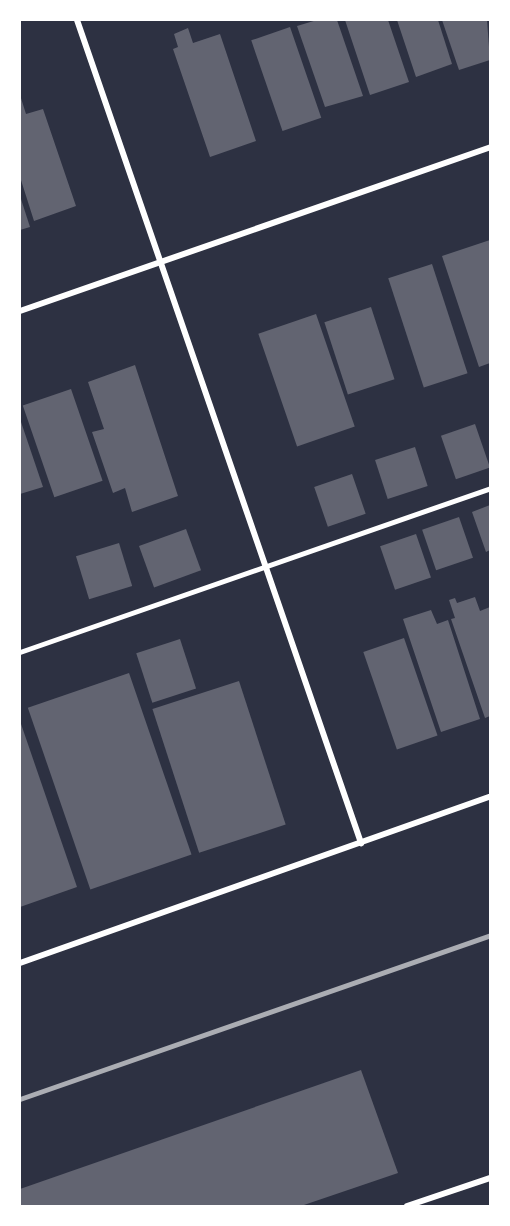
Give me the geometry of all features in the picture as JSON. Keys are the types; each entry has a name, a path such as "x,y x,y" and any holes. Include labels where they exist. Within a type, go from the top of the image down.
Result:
{"street":[{"path":"77,20 361,843"},
{"path":"20,311 490,147"},
{"path":"20,963 490,797"},
{"path":"407,1206 490,1178"}],"lane":[{"path":"20,652 490,488"}],"building":[{"path":"317,20 337,20 363,96 325,107 297,26"},
{"path":"345,20 388,20 409,82 370,95"},
{"path":"397,20 438,20 452,64 416,77"},
{"path":"442,20 487,20 490,60 459,70"},
{"path":"290,27 321,118 282,131 251,40"},
{"path":"188,28 193,43 220,34 256,141 210,157 173,49 178,47 174,34"},
{"path":"20,95 26,114 43,109 76,206 34,221 20,177"},
{"path":"20,196 30,227 20,230"},
{"path":"490,240 490,363 479,367 442,256"},
{"path":"432,264 468,373 424,388 388,278"},
{"path":"371,307 394,379 348,394 324,322"},
{"path":"316,314 355,427 297,446 258,334"},
{"path":"135,365 178,496 132,512 125,488 113,493 92,432 104,429 88,382"},
{"path":"71,389 103,481 54,497 23,406"},
{"path":"20,419 43,487 20,494"},
{"path":"475,424 490,467 456,479 441,436"},
{"path":"415,447 428,486 388,499 375,460"},
{"path":"352,474 366,514 328,527 314,487"},
{"path":"490,505 490,550 486,552 472,512"},
{"path":"459,517 473,558 436,570 422,530"},
{"path":"186,529 201,570 154,587 139,546"},
{"path":"416,534 431,577 395,590 380,546"},
{"path":"119,543 132,586 89,599 76,556"},
{"path":"475,597 480,611 490,607 490,716 485,718 451,619 455,618 449,600 455,598 457,603"},
{"path":"431,610 437,624 448,620 480,719 441,732 403,619"},
{"path":"404,638 438,735 397,749 363,652"},
{"path":"180,639 196,688 152,703 136,653"},
{"path":"129,673 192,855 90,889 28,708"},
{"path":"239,681 286,825 199,853 152,709"},
{"path":"20,721 77,887 20,907"},
{"path":"361,1070 398,1173 301,1206 20,1206 20,1189"}],"railway":[{"path":"20,1099 490,935"}]}
